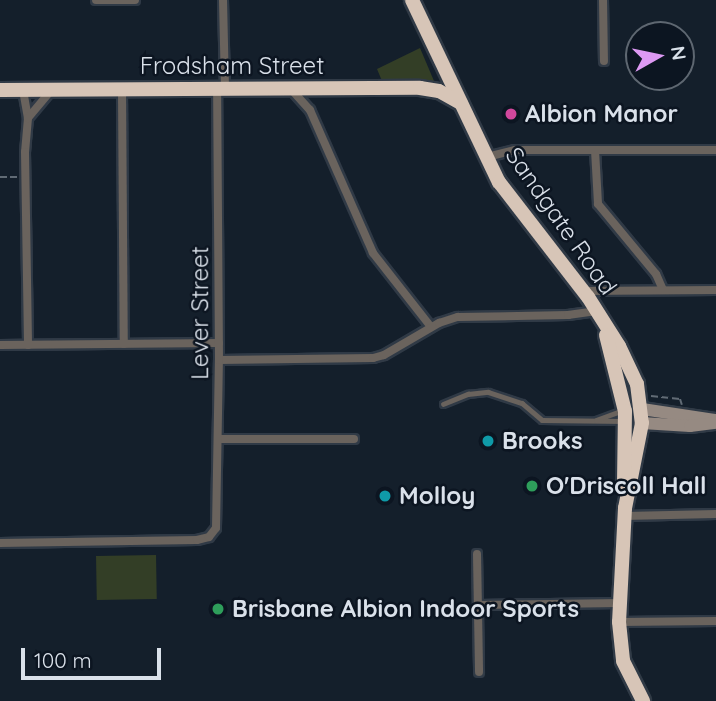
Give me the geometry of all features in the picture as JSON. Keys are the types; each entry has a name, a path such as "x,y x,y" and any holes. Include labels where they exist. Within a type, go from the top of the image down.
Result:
{"highway":[{"name":"Sandgate Road","path":"412,0 499,182 582,291 634,374 642,416 625,512"},
{"name":"Frodsham Street","path":"0,90 427,88 461,103"},
{"name":"Sandgate Road","path":"598,314 625,416 625,512 619,622 623,661 643,701"},
{"path":"625,416 642,416"}],"street":[{"path":"96,0 135,0"},
{"name":"Lever Street","path":"0,542 197,540 211,535 218,519 223,0"},
{"path":"603,0 604,61"},
{"path":"290,88 310,110 373,253 431,327"},
{"path":"310,110 313,96 321,88"},
{"path":"122,89 124,344"},
{"path":"23,90 28,118 25,152 28,345"},
{"path":"28,118 52,90"},
{"path":"487,157 516,149 716,150"},
{"path":"595,150 598,204 656,274 663,290"},
{"path":"582,291 716,290"},
{"path":"219,360 373,358 384,355 431,327 458,317 598,314"},
{"path":"0,345 219,343"},
{"path":"642,416 716,422"},
{"path":"219,439 354,439"},
{"path":"625,512 716,514"},
{"path":"477,554 479,672"},
{"path":"478,605 620,603"},
{"path":"619,622 716,621"}],"lane":[{"path":"443,404 468,394 488,392 522,403 542,420 595,420 625,416"},
{"path":"595,420 625,416"}],"path":[{"path":"0,177 10,177"},
{"path":"650,396 680,399 682,406"}],"green space":[{"path":"420,48 434,81 382,81 377,69"},
{"path":"156,555 157,599 97,600 96,556"}],"place":[{"name":"Albion Manor","path":"511,114"},
{"name":"Brooks","path":"488,441"},
{"name":"O'Driscoll Hall","path":"532,486"},
{"name":"Molloy","path":"385,496"},
{"name":"Brisbane Albion Indoor Sports","path":"218,609"}]}
